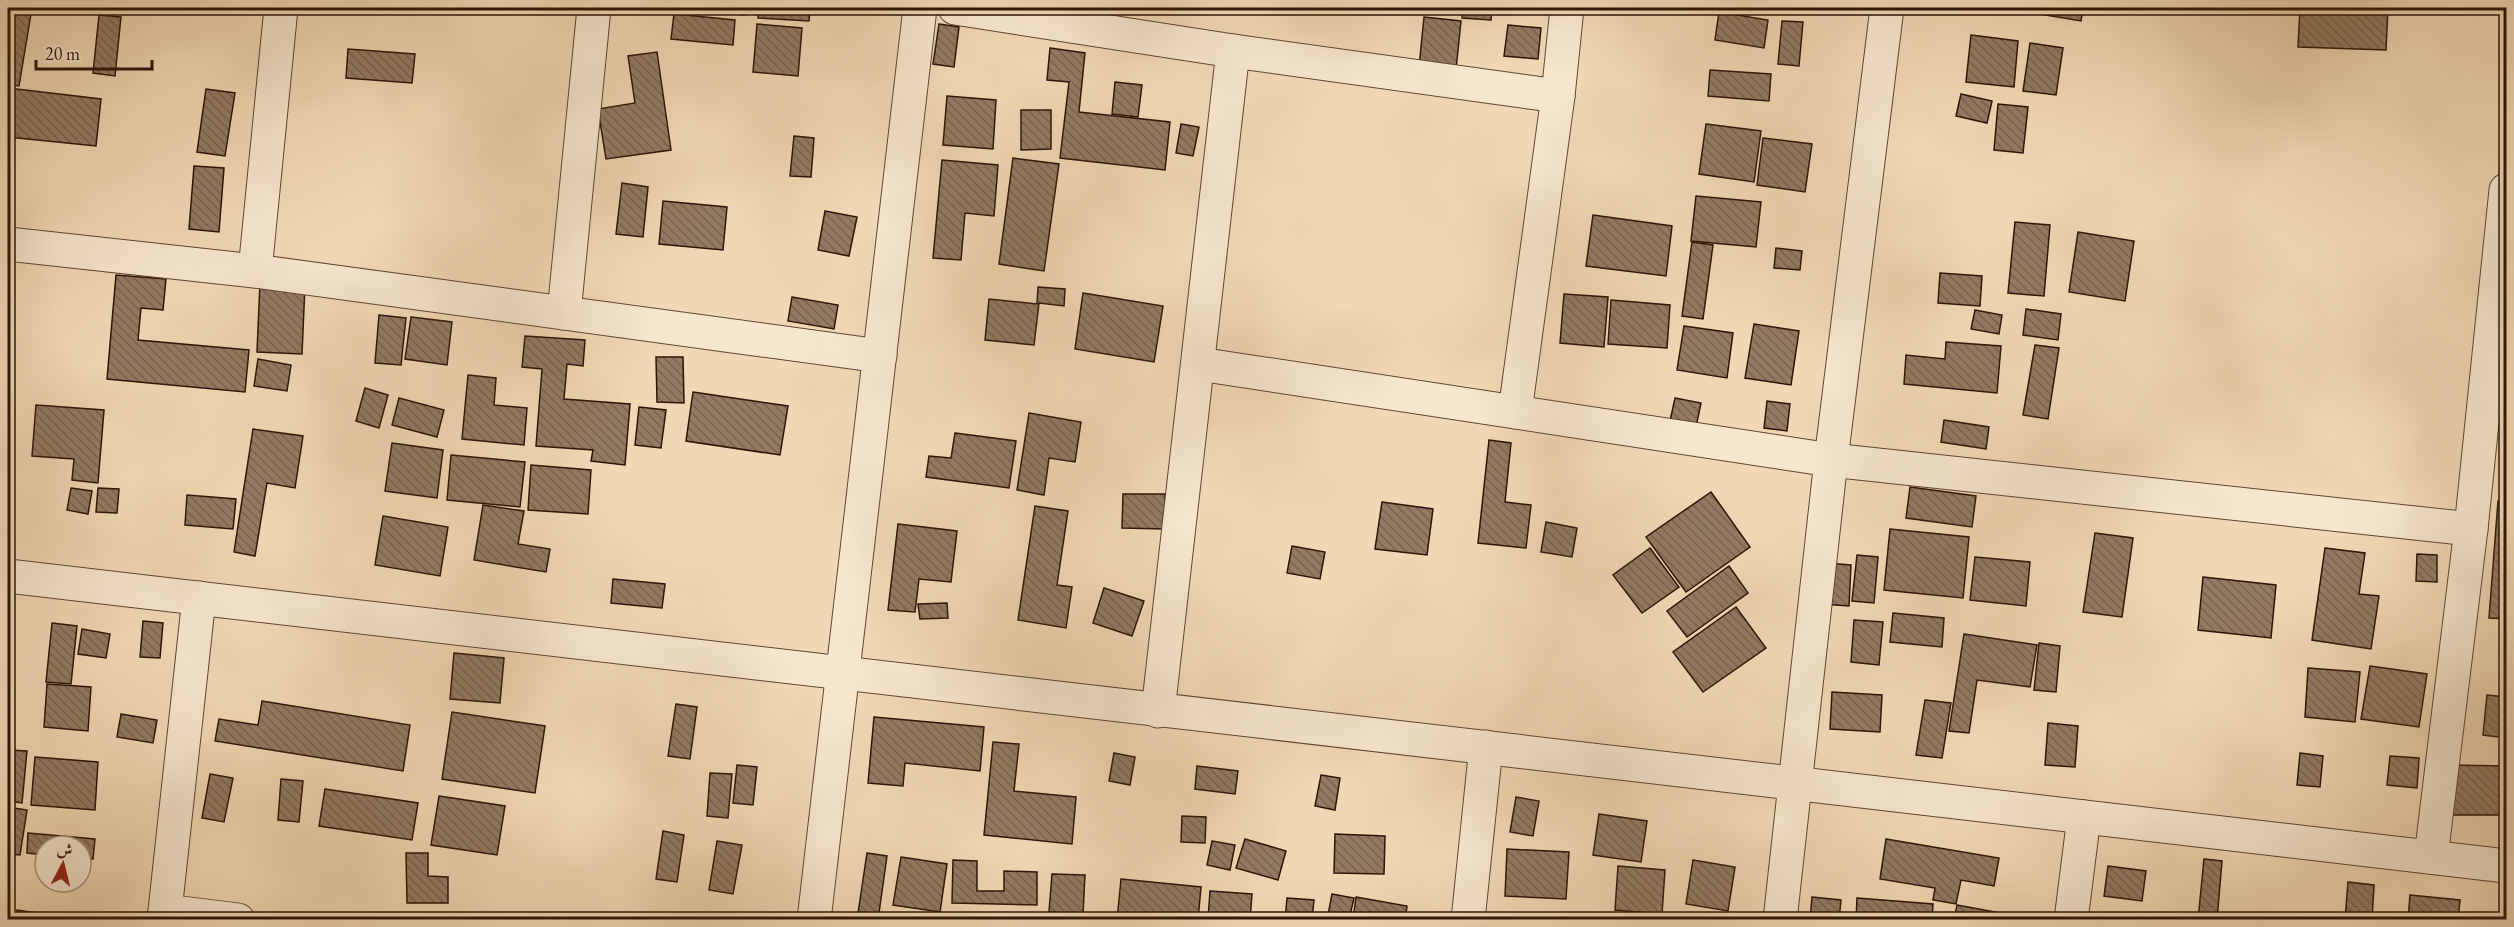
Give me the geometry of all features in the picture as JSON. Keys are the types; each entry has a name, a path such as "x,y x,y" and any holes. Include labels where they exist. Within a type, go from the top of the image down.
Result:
{"street":[{"path":"255,271 281,8"},
{"path":"564,313 594,8"},
{"path":"814,920 920,8"},
{"path":"955,8 1233,51 1558,96"},
{"path":"1515,412 1558,96 1567,8"},
{"path":"1779,920 1831,460 1887,8"},
{"path":"1158,711 1233,51"},
{"path":"2431,857 2471,529 2506,190"},
{"path":"8,244 255,271 880,356"},
{"path":"1199,364 1831,460 2471,529"},
{"path":"8,576 2506,866"},
{"path":"199,598 165,915 238,920"},
{"path":"1468,920 1486,747"},
{"path":"2071,920 2084,817"}],"building":[{"path":"8,8 32,8 19,86 8,84"},
{"path":"146,8 183,8 183,11"},
{"path":"701,8 746,8 745,15 701,11"},
{"path":"759,8 810,8 809,21 758,18"},
{"path":"1169,8 1197,8 1197,11"},
{"path":"1463,8 1492,8 1491,20 1462,18"},
{"path":"2040,8 2083,8 2081,21 2039,14"},
{"path":"2300,8 2388,8 2386,50 2298,47"},
{"path":"1719,12 1768,20 1764,48 1715,40"},
{"path":"674,14 735,20 733,45 671,39"},
{"path":"99,15 121,17 115,76 93,73"},
{"path":"1424,17 1461,21 1456,70 1419,67"},
{"path":"1782,21 1803,22 1799,66 1778,64"},
{"path":"757,24 802,28 798,76 753,72"},
{"path":"939,24 959,27 954,67 933,64"},
{"path":"1508,25 1541,28 1538,59 1504,56"},
{"path":"1971,35 2018,41 2014,87 1966,82"},
{"path":"2030,43 2063,48 2056,95 2023,91"},
{"path":"1050,48 1085,53 1079,112 1170,122 1165,170 1060,158 1069,82 1047,80"},
{"path":"348,49 415,54 412,83 346,78"},
{"path":"657,52 671,150 606,159 598,109 635,103 628,56"},
{"path":"1710,70 1771,74 1769,101 1708,96"},
{"path":"1115,82 1142,85 1138,117 1112,114"},
{"path":"8,88 101,99 96,146 8,137"},
{"path":"206,89 235,93 225,156 197,152"},
{"path":"1961,94 1992,101 1987,123 1956,116"},
{"path":"947,96 996,100 993,149 943,145"},
{"path":"1998,104 2028,107 2023,153 1994,150"},
{"path":"1021,110 1051,110 1051,149 1021,150"},
{"path":"1181,124 1199,127 1193,156 1176,153"},
{"path":"1706,124 1761,131 1754,182 1699,174"},
{"path":"794,136 814,138 811,177 790,176"},
{"path":"1763,138 1812,144 1805,192 1757,185"},
{"path":"1013,158 1059,164 1044,271 999,264"},
{"path":"942,160 998,165 994,216 965,213 961,260 933,258"},
{"path":"194,166 224,168 219,232 189,229"},
{"path":"622,183 648,187 643,237 616,234"},
{"path":"1696,196 1761,202 1756,247 1691,241"},
{"path":"663,201 727,207 723,250 659,244"},
{"path":"825,211 857,217 849,256 818,250"},
{"path":"1593,215 1672,226 1666,276 1586,266"},
{"path":"2015,222 2050,225 2044,296 2008,293"},
{"path":"2078,232 2134,241 2125,301 2069,292"},
{"path":"1692,242 1713,245 1703,319 1682,316"},
{"path":"1776,248 1802,251 1800,270 1774,268"},
{"path":"1940,273 1982,276 1980,306 1938,303"},
{"path":"116,275 166,279 163,310 141,308 138,340 249,350 245,392 107,379"},
{"path":"260,282 305,285 302,354 257,352"},
{"path":"1038,287 1065,289 1064,306 1039,303 1034,345 985,340 989,299 1037,304"},
{"path":"1083,293 1163,306 1154,362 1075,349"},
{"path":"1564,294 1608,297 1604,347 1560,343"},
{"path":"792,297 838,305 834,329 788,321"},
{"path":"1611,300 1670,305 1667,348 1608,344"},
{"path":"2026,309 2061,314 2058,340 2023,335"},
{"path":"1975,310 2002,315 1999,334 1971,329"},
{"path":"379,315 406,318 401,365 375,363"},
{"path":"411,317 452,322 447,365 405,359"},
{"path":"1754,324 1799,331 1791,385 1745,378"},
{"path":"1684,326 1733,333 1727,378 1677,370"},
{"path":"525,336 585,340 583,366 567,364 564,399 630,404 625,465 591,461 593,450 536,446 542,369 522,367"},
{"path":"1946,342 2001,346 1997,393 1904,384 1906,355 1945,359"},
{"path":"2035,345 2059,348 2048,419 2023,415"},
{"path":"656,357 683,357 684,403 657,402"},
{"path":"258,359 291,365 287,391 254,386"},
{"path":"468,375 496,378 494,405 527,408 524,445 462,439"},
{"path":"365,388 388,395 379,428 356,421"},
{"path":"693,392 788,406 780,455 686,441"},
{"path":"399,398 444,410 437,437 392,425"},
{"path":"1675,398 1701,403 1696,427 1670,421"},
{"path":"1767,401 1790,404 1787,431 1764,428"},
{"path":"36,405 104,410 98,483 72,480 74,459 32,456"},
{"path":"639,407 666,410 661,448 635,445"},
{"path":"1029,413 1081,422 1075,462 1049,458 1044,495 1017,490"},
{"path":"1944,420 1989,427 1986,449 1941,442"},
{"path":"253,429 303,436 295,488 267,483 255,556 234,552"},
{"path":"955,433 1016,441 1009,488 926,477 929,456 951,458"},
{"path":"1489,440 1511,443 1505,502 1531,505 1526,548 1478,543"},
{"path":"392,443 443,450 437,498 385,491"},
{"path":"451,455 525,462 520,507 447,500"},
{"path":"531,465 591,470 588,514 528,510"},
{"path":"1910,487 1976,496 1972,527 1906,518"},
{"path":"71,488 92,491 88,514 67,510"},
{"path":"98,488 119,489 117,513 96,512"},
{"path":"1711,492 1750,547 1686,592 1646,537"},
{"path":"1123,494 1165,494 1165,529 1122,528"},
{"path":"187,495 236,499 233,529 185,525"},
{"path":"2498,501 2506,501 2506,619 2489,618"},
{"path":"1382,502 1433,509 1427,555 1375,549"},
{"path":"483,505 524,511 518,544 550,549 546,572 474,560"},
{"path":"1035,506 1068,511 1057,585 1072,587 1066,628 1018,620"},
{"path":"383,516 448,527 440,576 375,565"},
{"path":"1546,522 1577,528 1572,557 1541,552"},
{"path":"898,524 957,531 951,582 919,579 915,612 888,610"},
{"path":"1890,529 1969,537 1963,598 1884,590"},
{"path":"2095,533 2133,538 2122,617 2083,612"},
{"path":"1292,546 1325,552 1320,579 1287,573"},
{"path":"1650,548 1679,587 1642,613 1613,575"},
{"path":"2325,548 2365,553 2359,594 2379,596 2371,649 2312,640"},
{"path":"2417,554 2437,555 2437,582 2416,581"},
{"path":"1857,555 1878,557 1874,603 1852,601"},
{"path":"1975,557 2030,562 2026,606 1970,600"},
{"path":"1825,563 1851,565 1849,606 1822,604"},
{"path":"1729,566 1748,593 1687,637 1667,611"},
{"path":"2203,577 2276,585 2271,638 2198,630"},
{"path":"613,579 665,584 662,608 611,603"},
{"path":"1104,588 1144,601 1132,636 1093,623"},
{"path":"947,603 948,618 920,619 918,604"},
{"path":"1736,607 1766,648 1703,692 1673,652"},
{"path":"1893,613 1944,618 1942,647 1890,642"},
{"path":"1854,620 1883,622 1879,665 1851,662"},
{"path":"143,621 163,623 160,658 140,657"},
{"path":"52,623 77,626 71,684 46,682"},
{"path":"82,629 110,634 106,658 78,654"},
{"path":"1964,634 2037,645 2030,687 1977,680 1969,733 1949,731"},
{"path":"2039,643 2060,646 2056,692 2034,690"},
{"path":"454,653 504,658 500,703 450,699"},
{"path":"2370,666 2427,674 2419,727 2361,719"},
{"path":"2308,668 2360,672 2355,722 2305,717"},
{"path":"47,684 91,687 88,731 44,727"},
{"path":"1832,692 1882,695 1880,732 1830,729"},
{"path":"2487,695 2506,697 2506,738 2483,735"},
{"path":"1925,700 1951,703 1942,758 1916,755"},
{"path":"262,701 410,725 403,771 215,741 219,719 258,725"},
{"path":"676,704 697,707 690,759 668,756"},
{"path":"452,712 545,726 535,793 442,779"},
{"path":"121,714 157,720 153,743 117,737"},
{"path":"874,717 984,727 980,771 905,763 903,786 868,783"},
{"path":"2048,723 2078,726 2075,767 2045,765"},
{"path":"993,742 1019,744 1014,791 1076,797 1072,844 984,835"},
{"path":"8,750 27,751 22,803 8,801"},
{"path":"1114,753 1135,757 1130,785 1109,781"},
{"path":"2300,753 2323,756 2320,787 2297,785"},
{"path":"2390,756 2419,758 2417,788 2387,785"},
{"path":"35,757 98,762 95,810 31,805"},
{"path":"737,765 757,767 753,805 733,803"},
{"path":"2449,765 2506,766 2506,815 2448,815"},
{"path":"1197,766 1238,771 1235,794 1195,789"},
{"path":"710,773 732,774 728,818 707,816"},
{"path":"210,774 233,778 224,822 202,818"},
{"path":"1321,775 1340,778 1335,810 1315,806"},
{"path":"281,779 303,781 299,822 278,820"},
{"path":"325,789 418,803 412,840 319,826"},
{"path":"439,796 505,806 497,855 431,845"},
{"path":"1516,797 1539,801 1533,836 1510,832"},
{"path":"8,807 27,810 20,855 8,854"},
{"path":"1599,814 1647,821 1641,862 1593,855"},
{"path":"1182,816 1206,817 1205,843 1181,842"},
{"path":"663,831 684,835 677,882 656,879"},
{"path":"28,833 39,834 33,834 33,854 27,853"},
{"path":"1335,834 1385,836 1384,874 1334,873"},
{"path":"1245,839 1286,851 1278,880 1236,868"},
{"path":"1886,839 1999,858 1994,886 1961,880 1956,904 1933,900 1935,888 1880,879"},
{"path":"717,841 742,845 733,894 709,890"},
{"path":"1212,841 1235,845 1230,870 1207,865"},
{"path":"1507,849 1569,852 1566,899 1505,896"},
{"path":"406,853 428,853 428,876 448,877 448,903 407,903"},
{"path":"867,853 887,856 878,920 857,920"},
{"path":"901,857 947,864 940,912 893,905"},
{"path":"2204,859 2222,861 2217,920 2198,920"},
{"path":"953,860 977,861 977,891 1004,891 1004,871 1037,872 1037,905 952,903"},
{"path":"1693,860 1735,867 1728,911 1686,904"},
{"path":"1618,866 1665,870 1662,914 1615,910"},
{"path":"2108,866 2146,871 2142,901 2104,896"},
{"path":"1052,874 1085,875 1083,914 1049,912"},
{"path":"1121,879 1201,887 1198,920 1117,920"},
{"path":"2348,882 2374,885 2372,920 2345,920"},
{"path":"1210,891 1252,894 1250,920 1208,920"},
{"path":"1332,894 1354,898 1349,920 1327,920"},
{"path":"2410,895 2460,900 2458,920 2408,920"},
{"path":"1356,897 1407,906 1405,920 1353,920"},
{"path":"1812,897 1841,900 1839,920 1810,920"},
{"path":"1287,898 1314,900 1312,920 1285,920"},
{"path":"1857,898 1933,904 1932,920 1856,920"},
{"path":"1957,905 2001,913 1999,920 1954,920"},
{"path":"17,910 77,919 77,920 16,920"}]}
